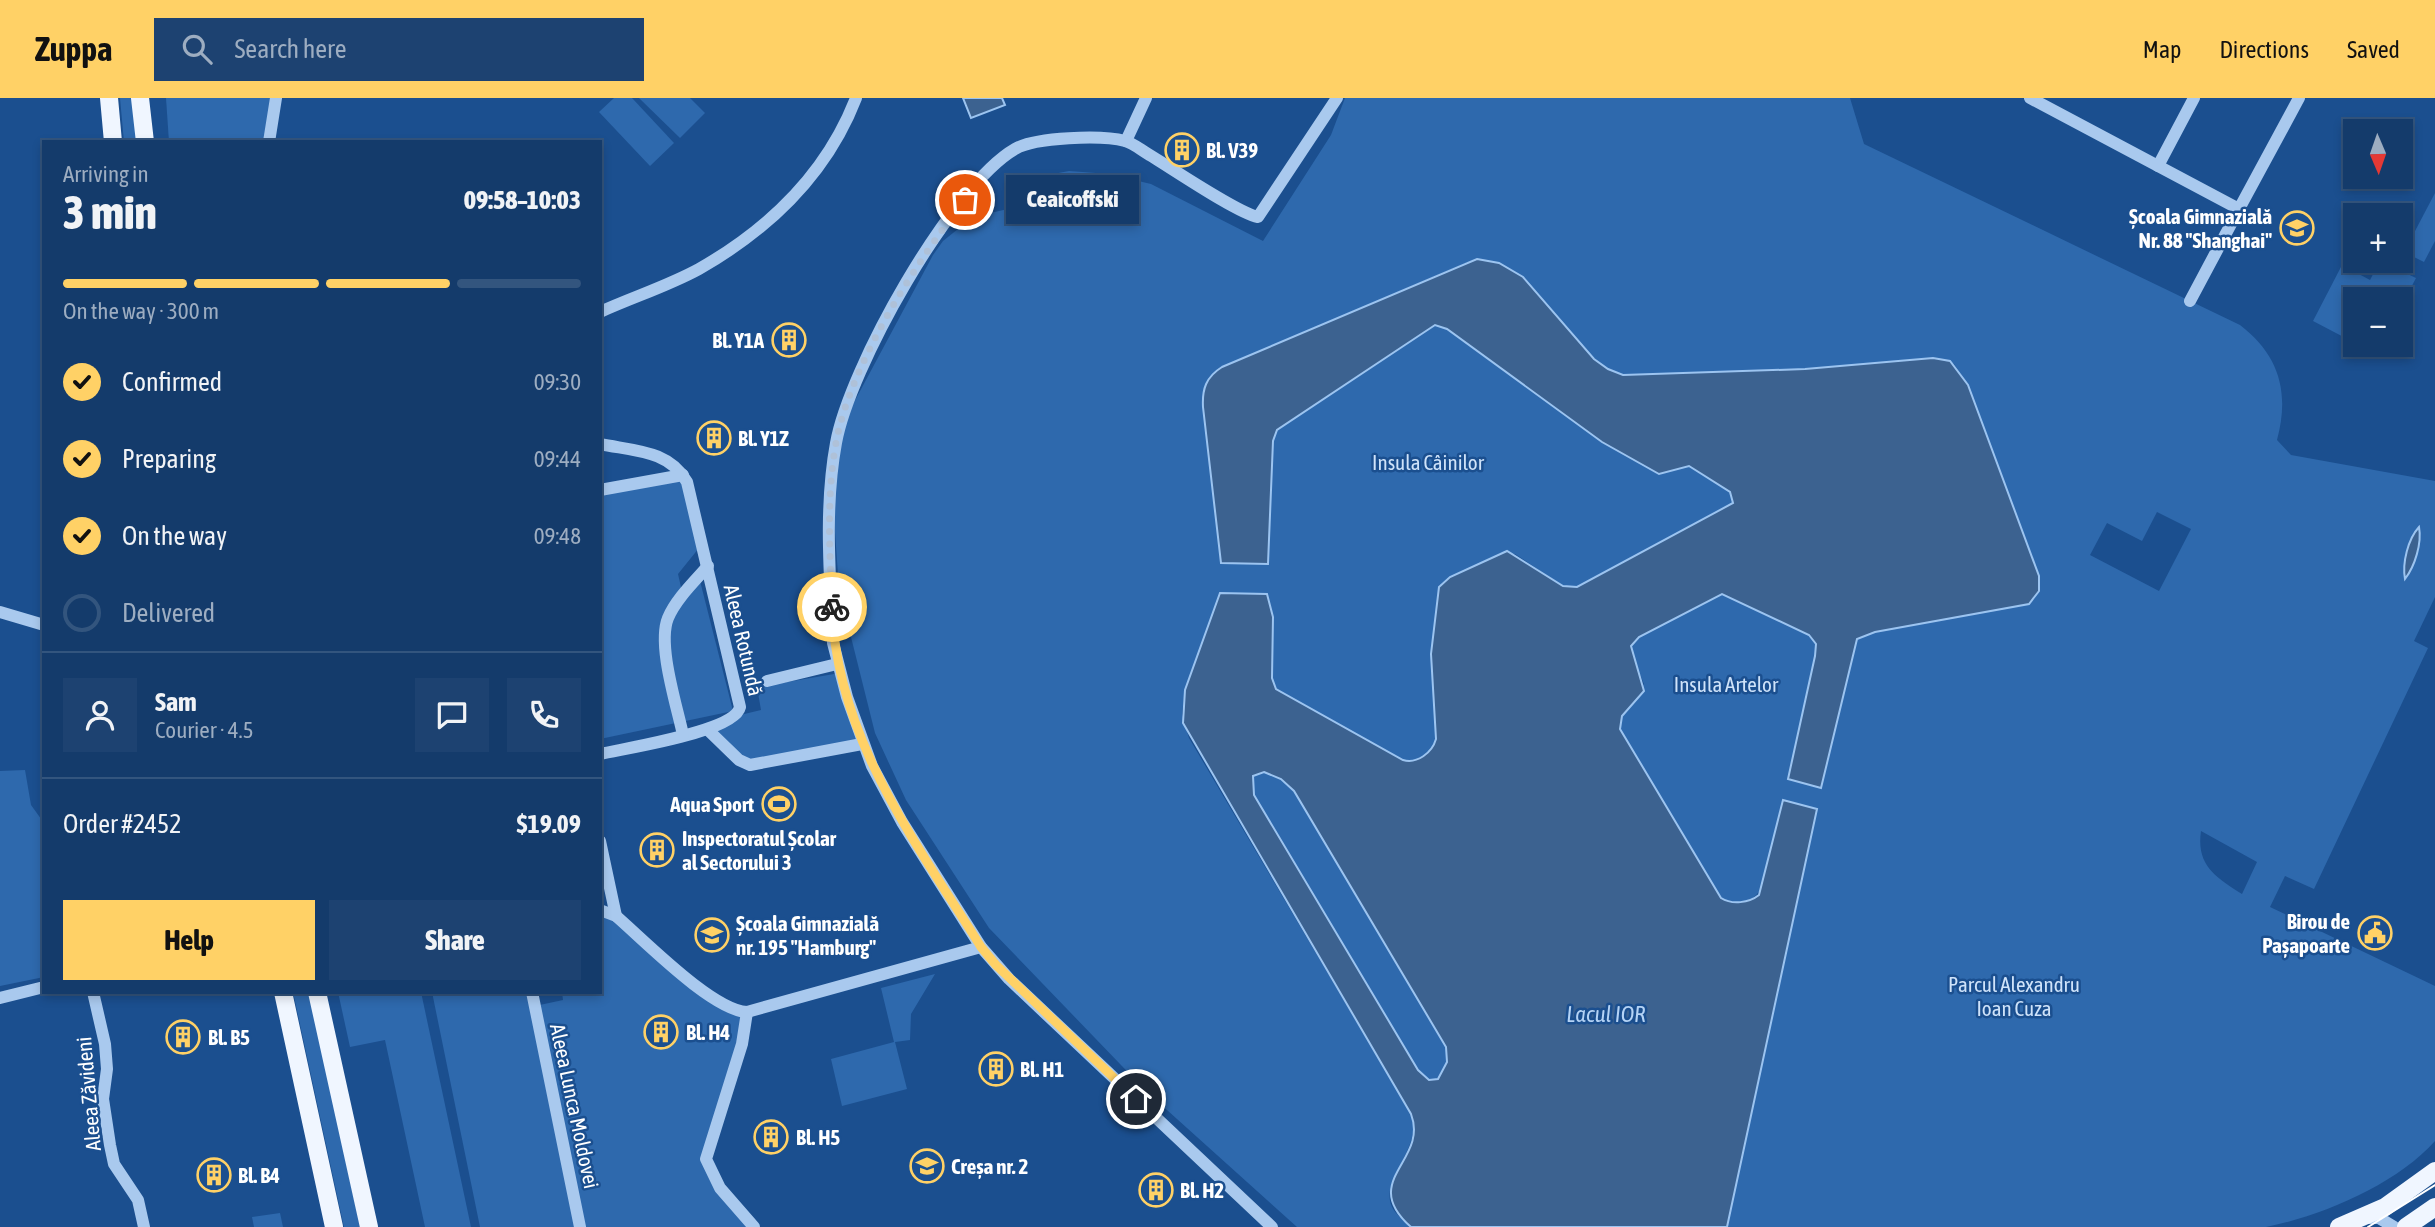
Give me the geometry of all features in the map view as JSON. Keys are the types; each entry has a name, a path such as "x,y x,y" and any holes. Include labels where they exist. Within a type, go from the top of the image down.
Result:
{"main road":[{"path":"109,98 113,140"},
{"path":"140,98 145,140"},
{"path":"283,994 334,1227"},
{"path":"317,994 369,1227"},
{"path":"2339,1227 2376,1217 2435,1171"},
{"path":"2406,1227 2435,1208"}],"street":[{"path":"269,140 276,98"},
{"path":"602,311 698,269 771,218 826,159 856,98"},
{"path":"1126,141 1146,98"},
{"path":"1272,1227 1009,979 981,947 902,822 862,744 837,664 833,635 828,507 837,440 853,389 884,325 941,228 1000,160 1021,146 1054,139 1126,141 1258,217 1337,98"},
{"path":"2030,98 2239,209"},
{"path":"2158,166 2194,98"},
{"path":"2190,301 2299,98"},
{"path":"602,444 666,458 683,475"},
{"path":"602,490 683,475"},
{"name":"Aleea Rotundă","path":"602,754 708,730 740,712 694,504 683,475"},
{"path":"683,735 666,653 666,626 674,608 708,566"},
{"path":"0,612 42,624"},
{"path":"767,681 837,664"},
{"path":"708,730 739,760 756,766 862,744"},
{"path":"602,850 616,916"},
{"path":"602,912 616,916 715,1000 729,1009 747,1012 981,947"},
{"path":"0,998 42,988"},
{"name":"Aleea Zăvideni","path":"93,994 105,1044 107,1069 103,1099 114,1164 138,1200 144,1227"},
{"name":"Aleea Lunca Moldovei","path":"532,994 580,1227"},
{"path":"747,1012 743,1044 706,1159 720,1188 754,1227"},
{"path":"2376,1217 2393,1227"}],"green space":[{"path":"120,98 135,98 139,140 124,140"},
{"path":"166,98 276,98 269,140 169,140"},
{"path":"614,98 632,98 674,143 650,166 599,112"},
{"path":"639,98 690,98 705,113 680,138"},
{"name":"Parcul Alexandru Ioan Cuza","path":"1345,98 1850,98 1864,144 2240,325 2264,349 2278,376 2282,406 2277,440 2291,455 2435,481 2435,597 2414,641 2428,648 2314,889 2285,876 2270,907 2435,986 2435,1141 2400,1171 2357,1196 2311,1215 2266,1227 1727,1227 1765,880 1758,893 1748,901 1735,903 1721,898 1620,729 1620,720 1644,684 1631,653 1631,646 1639,637 1722,594 1809,635 1816,644 1815,656 1788,779 1857,639 1875,632 2029,604 2035,598 2039,576 1968,385 1954,364 1933,358 1805,369 1623,375 1594,359 1523,277 1468,262 1222,367 1212,375 1204,389 1203,407 1221,563 1277,430 1435,325 1447,329 1655,472 1664,473 1689,466 1730,492 1733,503 1577,587 1563,586 1515,554 1500,553 1442,583 1438,593 1431,654 1436,739 1431,749 1419,759 1403,760 1276,689 1272,678 1267,594 1185,690 1182,714 1189,738 1411,1114 1412,1139 1391,1186 1390,1197 1394,1210 1411,1227 1297,1227 1147,1092 989,928 906,800 875,733 839,589 832,489 840,441 852,406 933,255 943,241 973,217 1012,208 1048,175 1069,171 1109,174 1151,184 1263,241 1331,135","holes":["2157,512 2191,529 2159,591 2090,555 2107,523 2142,541","2201,831 2257,862 2242,894 2210,869 2202,853"]},
{"path":"2435,193 2435,241 2424,262 2413,256 2413,235"},
{"path":"2342,265 2343,273 2357,273 2370,280 2374,273 2405,273 2416,278 2411,287 2343,287 2343,337 2313,321"},
{"path":"683,475 703,543 678,574 683,596 699,577 733,711 602,739 602,490"},
{"path":"840,673 862,744 756,766 708,730 736,716 761,710 757,687"},
{"path":"25,770 31,805 42,820 42,977 0,986 0,771"},
{"path":"1264,772 1281,779 1294,791 1446,1047 1447,1062 1438,1079 1429,1080 1418,1070 1254,795 1253,776"},
{"path":"602,912 715,1001 747,1012 706,1159 754,1227 480,1227 432,994 532,994 535,1006 563,1000 562,994 602,994"},
{"path":"935,974 911,1014 910,1040 895,1042 907,1089 842,1106 831,1059 894,1042 881,988"},
{"path":"293,994 309,994 360,1227 344,1227"},
{"path":"338,994 421,994 471,1227 425,1227 385,1040 350,1047"},
{"path":"280,1213 283,1227 254,1227 252,1217"}],"water":[{"path":"963,98 1002,98 1005,105 971,118"},
{"name":"Lacul IOR","path":"1477,259 1499,263 1523,277 1594,359 1623,375 1805,369 1933,358 1950,361 1968,385 2039,576 2039,591 2029,604 1875,632 1857,639 1821,788 1788,779 1815,656 1816,644 1809,635 1722,594 1639,637 1631,646 1644,691 1622,716 1620,729 1721,898 1740,902 1759,895 1783,800 1817,809 1727,1227 1411,1227 1397,1211 1391,1196 1392,1183 1411,1145 1414,1130 1411,1114 1183,723 1185,690 1220,593 1267,594 1273,617 1272,678 1276,689 1403,760 1419,759 1431,749 1436,739 1431,654 1439,587 1450,577 1507,551 1563,586 1577,587 1733,503 1730,492 1689,466 1659,474 1602,442 1447,329 1435,325 1277,430 1273,441 1268,564 1221,563 1203,401 1204,389 1209,379 1222,367","holes":["1264,772 1281,779 1294,791 1446,1047 1447,1062 1438,1079 1429,1080 1418,1070 1254,795 1253,776"]},
{"path":"2419,527 2417,554 2405,579 2407,552"}],"tram line":[{"path":"2368,1227 2435,1185"}],"way so far":[{"path":"832,607 828,507 837,440 853,389 921,257 965,200"}],"place":[{"name":"Bl. V39","path":"1182,150"},
{"name":"Ceaicoffski","path":"965,200"},
{"name":"Școala Gimnazială Nr. 88 \"Shanghai\"","path":"2297,228"},
{"name":"Bl. Y1A","path":"789,340"},
{"name":"Bl. Y1Z","path":"714,438"},
{"name":"Aqua Sport","path":"779,804"},
{"name":"Inspectoratul Școlar al Sectorului 3","path":"657,850"},
{"name":"Birou de Pașapoarte","path":"2375,933"},
{"name":"Școala Gimnazială nr. 195 \"Hamburg\"","path":"712,935"},
{"name":"Bl. H4","path":"661,1032"},
{"name":"Bl. B5","path":"183,1037"},
{"name":"Bl. H1","path":"996,1069"},
{"name":"Bl. H5","path":"771,1137"},
{"name":"Creșa nr. 2","path":"927,1166"},
{"name":"Bl. B4","path":"214,1175"},
{"name":"Bl. H2","path":"1156,1190"}],"route":[{"path":"832,607 837,664 862,744 902,822 981,947 996,965 1136,1099"}],"park label":[{"name":"Insula Câinilor","path":"1428,462"},
{"name":"Insula Artelor","path":"1726,684"}]}
